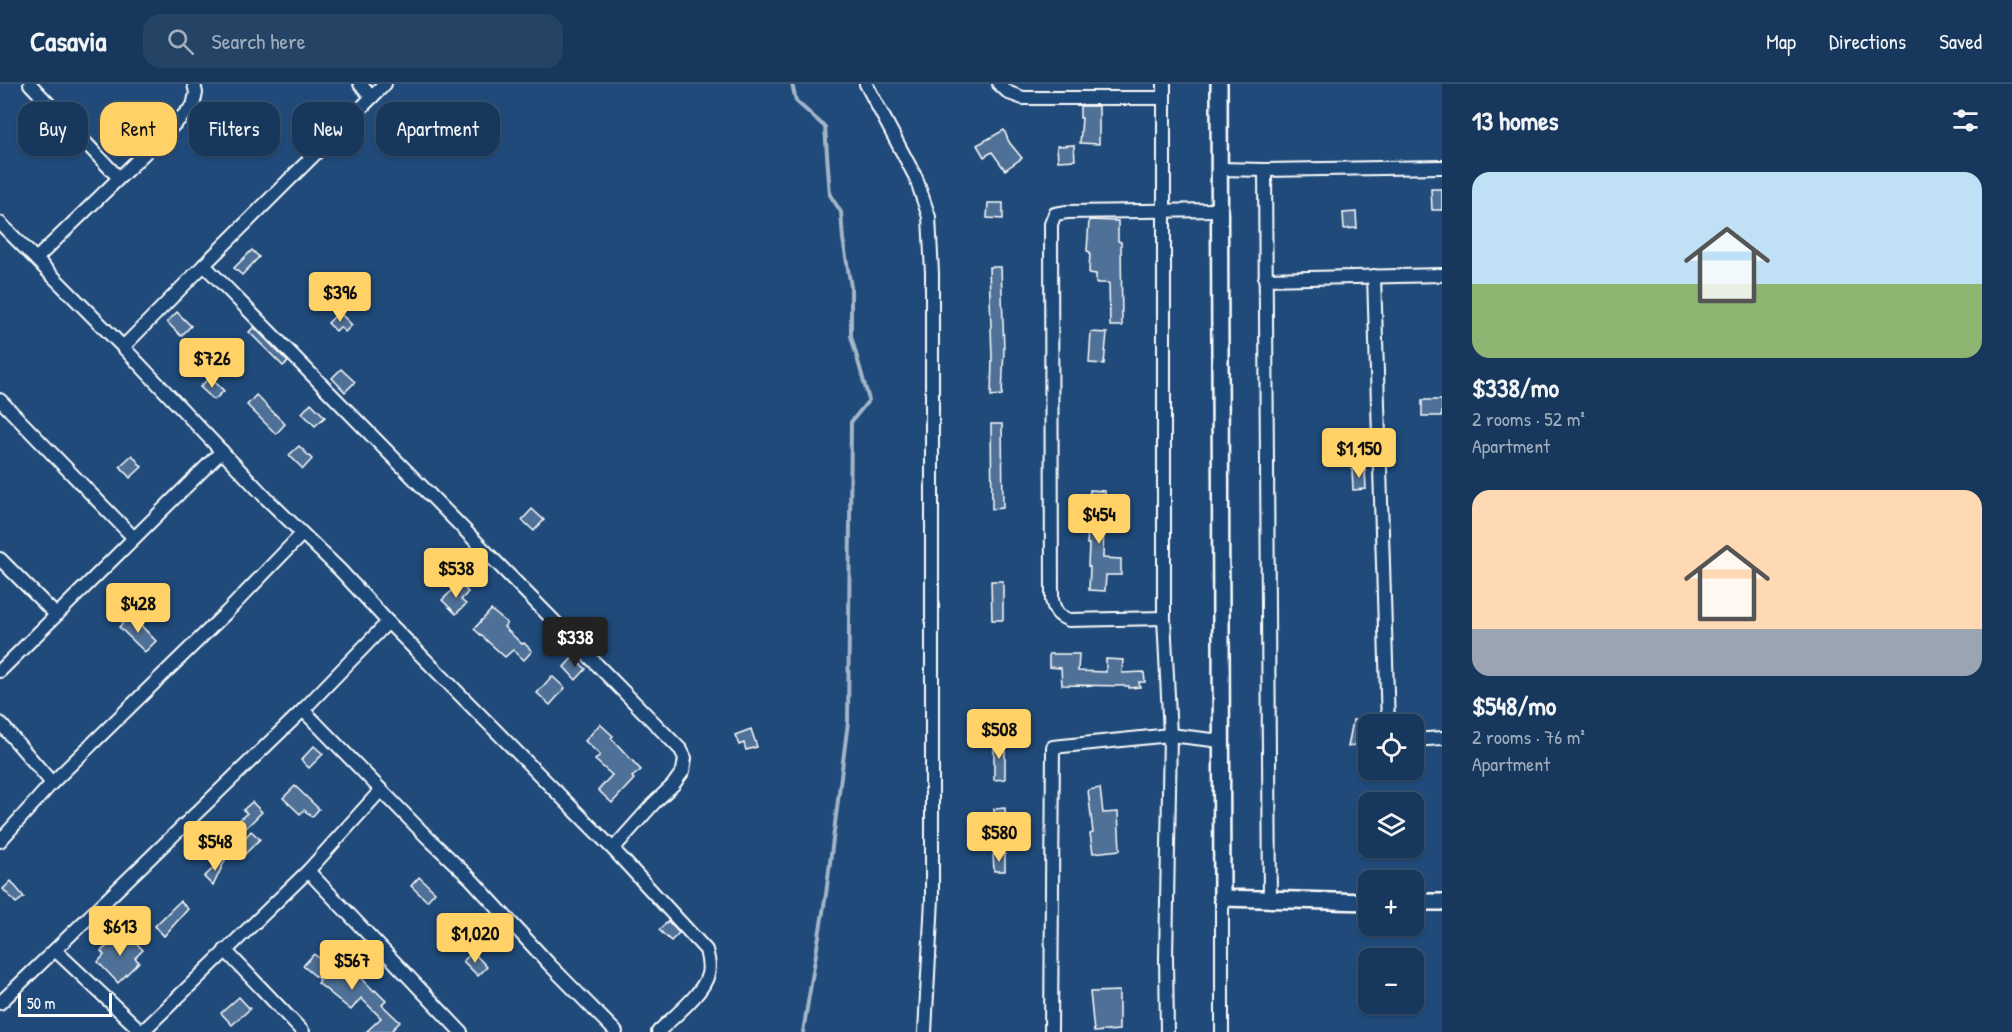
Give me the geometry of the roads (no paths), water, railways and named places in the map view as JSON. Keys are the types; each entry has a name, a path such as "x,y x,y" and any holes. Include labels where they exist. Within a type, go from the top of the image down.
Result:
{"street":[{"path":"30,84 118,177"},
{"path":"37,258 193,106 196,93 194,84"},
{"path":"360,84 372,97"},
{"path":"123,347 385,84"},
{"path":"866,84 916,178 929,217 933,388 932,876 925,1032"},
{"path":"999,84 1009,93 1023,98 1164,98"},
{"path":"1164,84 1164,618 1170,735 1167,1032"},
{"path":"1220,84 1222,1032"},
{"path":"1220,169 1442,167"},
{"path":"1265,170 1270,901"},
{"path":"1164,618 1069,620 1061,617 1054,610 1052,600 1051,224 1055,214 1067,212 1219,210"},
{"path":"0,223 37,258 302,534 613,849 706,950 709,960 708,976 700,990 658,1032"},
{"path":"204,265 681,750 685,758 683,771 674,785 654,803 613,849"},
{"path":"1265,279 1442,275"},
{"path":"1374,276 1388,714"},
{"path":"0,400 134,538"},
{"path":"0,671 222,451"},
{"path":"0,841 52,783 226,613 302,534"},
{"path":"0,559 56,615"},
{"path":"0,1003 303,711 388,622"},
{"path":"303,711 472,880 550,965 616,1032"},
{"path":"0,723 52,783"},
{"path":"1051,1032 1053,747 1170,735 1221,741"},
{"path":"1424,739 1442,738"},
{"path":"56,951 142,1032 308,871 381,790"},
{"path":"308,871 461,1032"},
{"path":"1222,898 1358,902"},
{"path":"1424,902 1442,902"},
{"path":"225,950 303,1032"}],"waterway":[{"path":"792,84 796,101 825,127 830,195 841,212 851,287 851,336 869,400 851,422 848,722 826,894 803,1032"}]}
